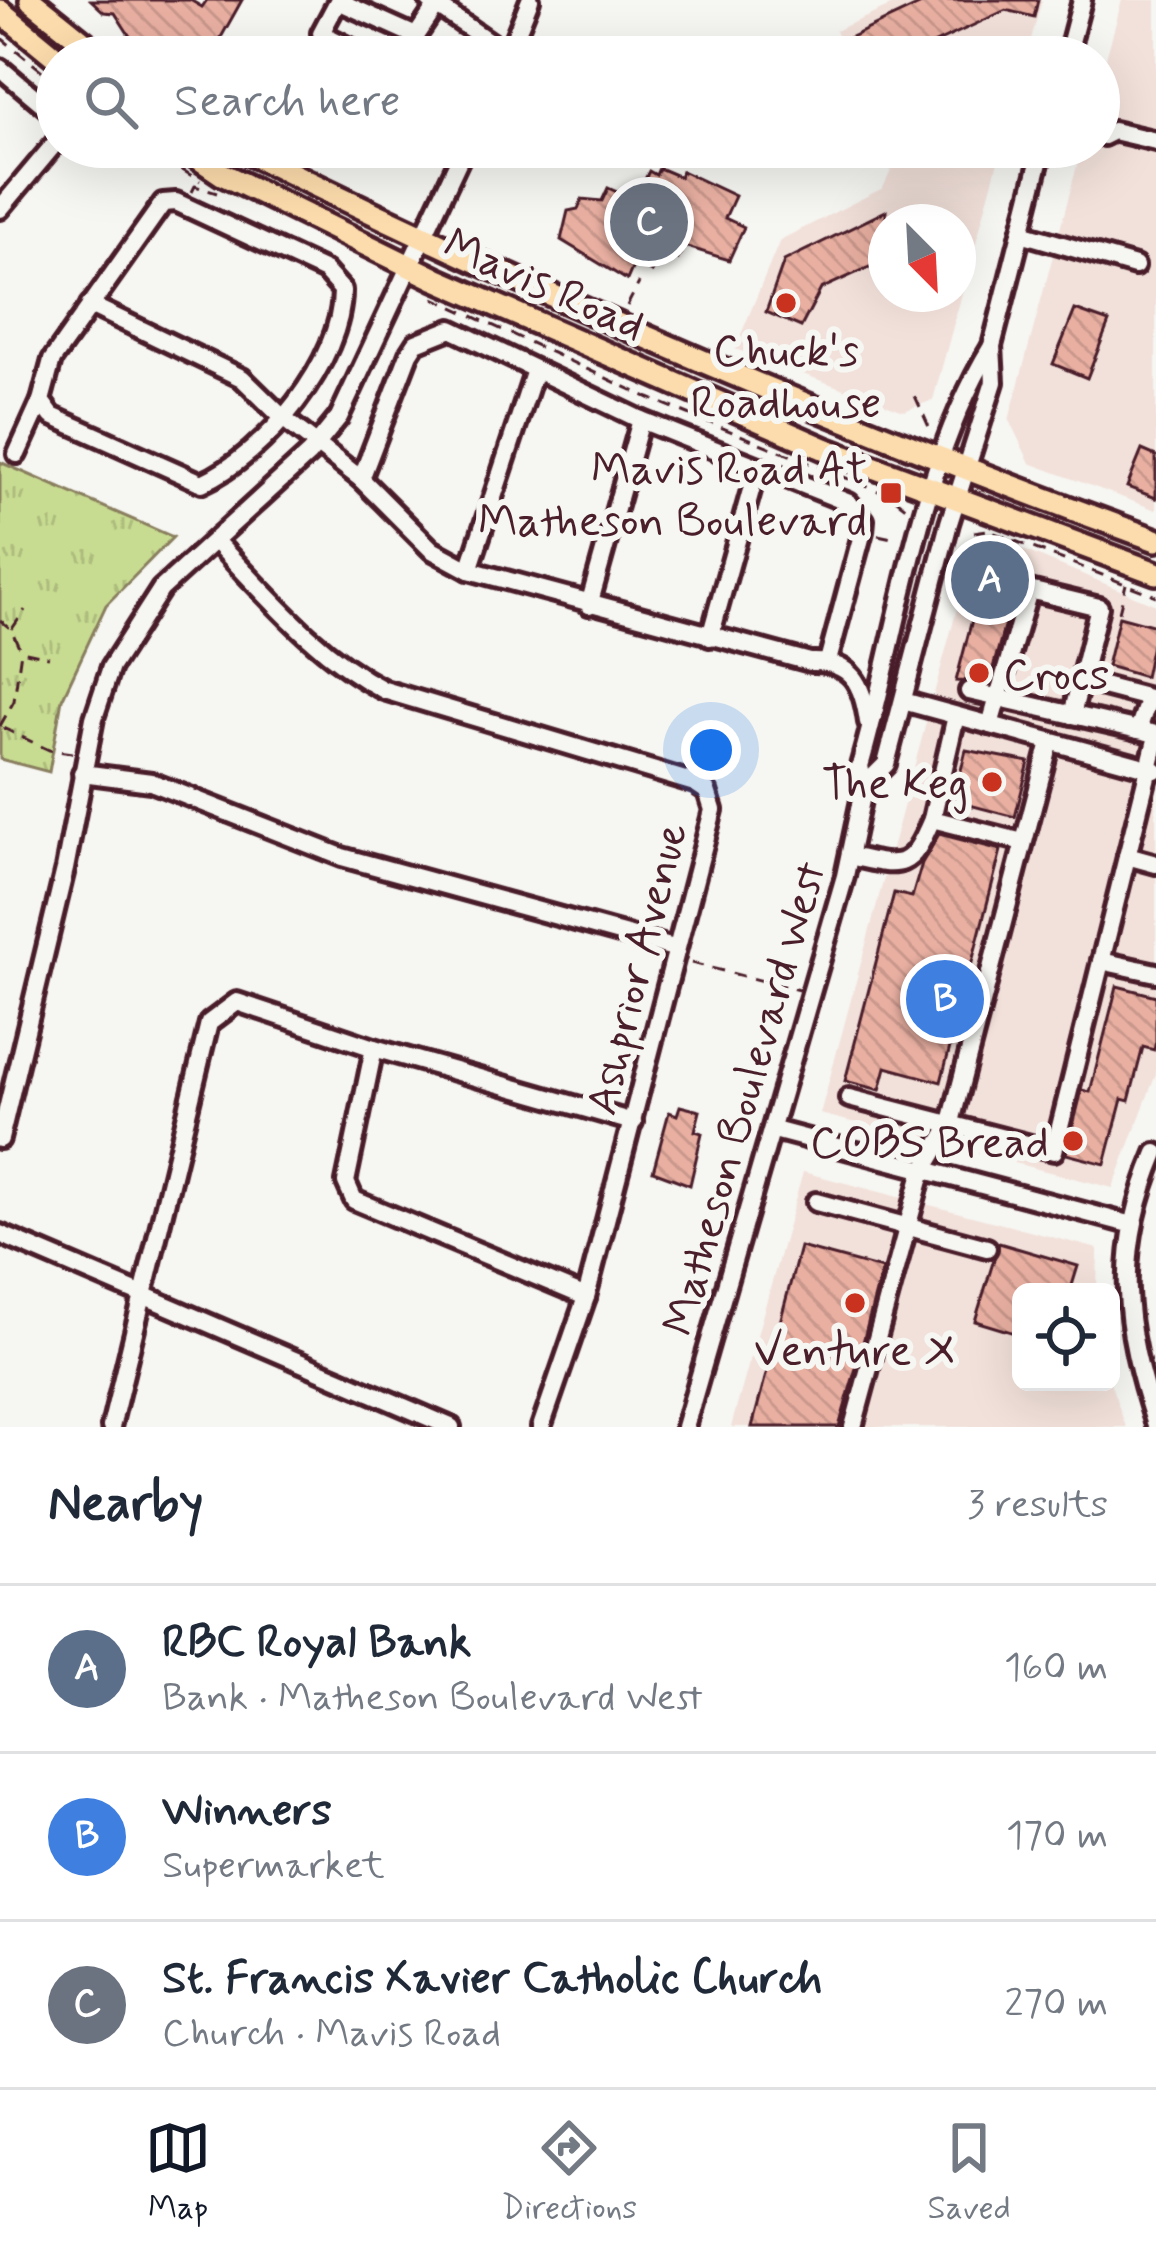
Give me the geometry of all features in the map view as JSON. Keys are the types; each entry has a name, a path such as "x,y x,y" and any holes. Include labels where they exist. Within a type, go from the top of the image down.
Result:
{"main road":[{"path":"32,0 76,36"},
{"path":"0,11 36,41"},
{"name":"Mavis Road","path":"213,168 412,268 934,490 1156,573"},
{"name":"Mavis Road","path":"279,168 424,240 720,371 1156,541"}],"street":[{"path":"515,36 530,0"},
{"path":"1073,36 1082,0"},
{"path":"326,36 320,33 338,1 416,36 433,3 479,36"},
{"path":"0,68 36,98"},
{"path":"1120,133 1156,141"},
{"path":"0,209 36,166"},
{"path":"0,1139 84,764 111,667 160,589 216,542 339,417 456,168"},
{"name":"Matheson Boulevard West","path":"686,1427 850,856 864,786 860,766 891,641 968,386 992,346 1038,168"},
{"path":"17,454 41,401 52,359 163,203 187,205 325,271 342,290 342,312 322,362 284,419 218,476 202,482 52,416 41,401"},
{"path":"1021,233 1136,266"},
{"path":"90,305 242,378 284,419 361,479 433,550 469,570 710,637 810,662 828,661 850,671 864,693 869,734"},
{"path":"361,479 378,424 416,343 451,329 641,420 850,503 864,520 828,661"},
{"name":"Matheson Boulevard West","path":"864,786 886,764 994,382 992,346"},
{"path":"469,570 535,370"},
{"path":"590,605 641,420"},
{"path":"710,637 757,469"},
{"name":"Ashprior Avenue","path":"216,542 307,638 353,674 384,690 707,791 713,810 673,953 634,1122 586,1297 541,1427"},
{"path":"990,725 1029,590 1099,607 1072,715"},
{"path":"850,671 871,665 891,641"},
{"path":"849,1098 1054,1151 1152,769 1149,698 1080,680"},
{"path":"969,691 1150,735"},
{"path":"903,701 1152,769"},
{"path":"850,856 902,864 916,856 932,820 956,716"},
{"path":"853,1427 922,1173 950,1126 1050,742"},
{"path":"84,764 152,782 342,857 673,953"},
{"path":"932,820 1024,842"},
{"path":"1127,856 1156,864"},
{"path":"1101,961 1156,973"},
{"path":"111,1427 214,1016 237,1002 374,1048 634,1122"},
{"path":"0,1040 22,1048"},
{"path":"374,1048 346,1182 354,1200 586,1297"},
{"path":"774,1130 922,1173 1129,1224"},
{"path":"1156,1153 1129,1224 1127,1287 1142,1380 1156,1425"},
{"path":"816,1202 988,1249"},
{"path":"0,1234 451,1427"}],"path":[{"path":"1,39 36,66"},
{"path":"187,205 195,186 216,196 218,190"},
{"path":"627,307 639,283"},
{"path":"428,295 649,398 893,497 908,509"},
{"path":"915,396 930,429"},
{"path":"974,532 987,530 1156,596"},
{"path":"873,533 905,541"},
{"path":"1119,612 1126,584"},
{"path":"11,629 25,610"},
{"path":"0,620 11,629 21,650 14,701 0,726 84,764"},
{"path":"21,650 49,656"},
{"path":"673,953 812,993"}],"shaded area":[{"path":"904,0 1042,0 1032,36 837,36 835,31"},
{"path":"1122,0 1156,0 1156,510 1030,463 1009,420 1076,168 1120,168 1120,36 1112,36"},
{"path":"892,168 996,168 976,242 976,204 868,204 868,312 957,312 933,400 904,411 735,349 780,240 883,188"},
{"path":"993,537 1156,605 1156,1074 1113,1188 820,1114 974,546"},
{"path":"803,1172 1098,1249 1097,1283 1012,1283 1012,1391 1113,1391 1126,1427 731,1427"}],"green space":[{"path":"0,462 173,537 106,605 62,699 49,772 0,759"}],"building":[{"path":"91,0 190,0 202,7 207,0 242,0 222,36 130,36 115,13 104,12"},
{"path":"930,0 1038,0 1034,17 1006,10 950,36 853,36"},
{"path":"659,168 680,177 682,171 735,196 725,218 744,227 729,260 684,246 678,259 662,251 652,272 634,264 627,280 561,240 568,211 578,209 582,199 602,201 608,188 635,200 649,171 656,175"},
{"path":"868,220 868,268 821,289 801,327 766,312 784,261"},
{"path":"1075,310 1109,322 1087,378 1053,364"},
{"path":"1142,450 1156,456 1156,498 1127,487"},
{"path":"995,562 1020,568 989,683 956,681 986,566"},
{"path":"1119,616 1156,626 1145,677 1107,666"},
{"path":"966,750 1029,762 1015,817 966,804 963,814 951,811"},
{"path":"939,834 1001,850 941,1082 886,1067 880,1090 845,1081 894,893 912,897 922,863"},
{"path":"1117,986 1156,996 1156,1041 1154,1050 1143,1047 1129,1101 1122,1099 1105,1164 1066,1154 1082,1090 1090,1092"},
{"path":"680,1106 700,1111 695,1131 702,1133 690,1185 653,1171 669,1112 677,1115"},
{"path":"999,1243 1078,1266 1073,1283 1012,1283 1012,1332 975,1321"},
{"path":"800,1247 882,1269 860,1354 839,1427 752,1427"}],"place":[{"name":"St. Francis Xavier Catholic Church","path":"649,222"},
{"name":"Chuck's Roadhouse","path":"786,303"},
{"name":"Mavis Road At Matheson Boulevard","path":"891,493"},
{"name":"RBC Royal Bank","path":"990,580"},
{"name":"Crocs","path":"979,673"},
{"name":"The Keg","path":"992,782"},
{"name":"Winners","path":"945,999"},
{"name":"COBS Bread","path":"1073,1141"},
{"name":"Venture X","path":"855,1303"}]}
